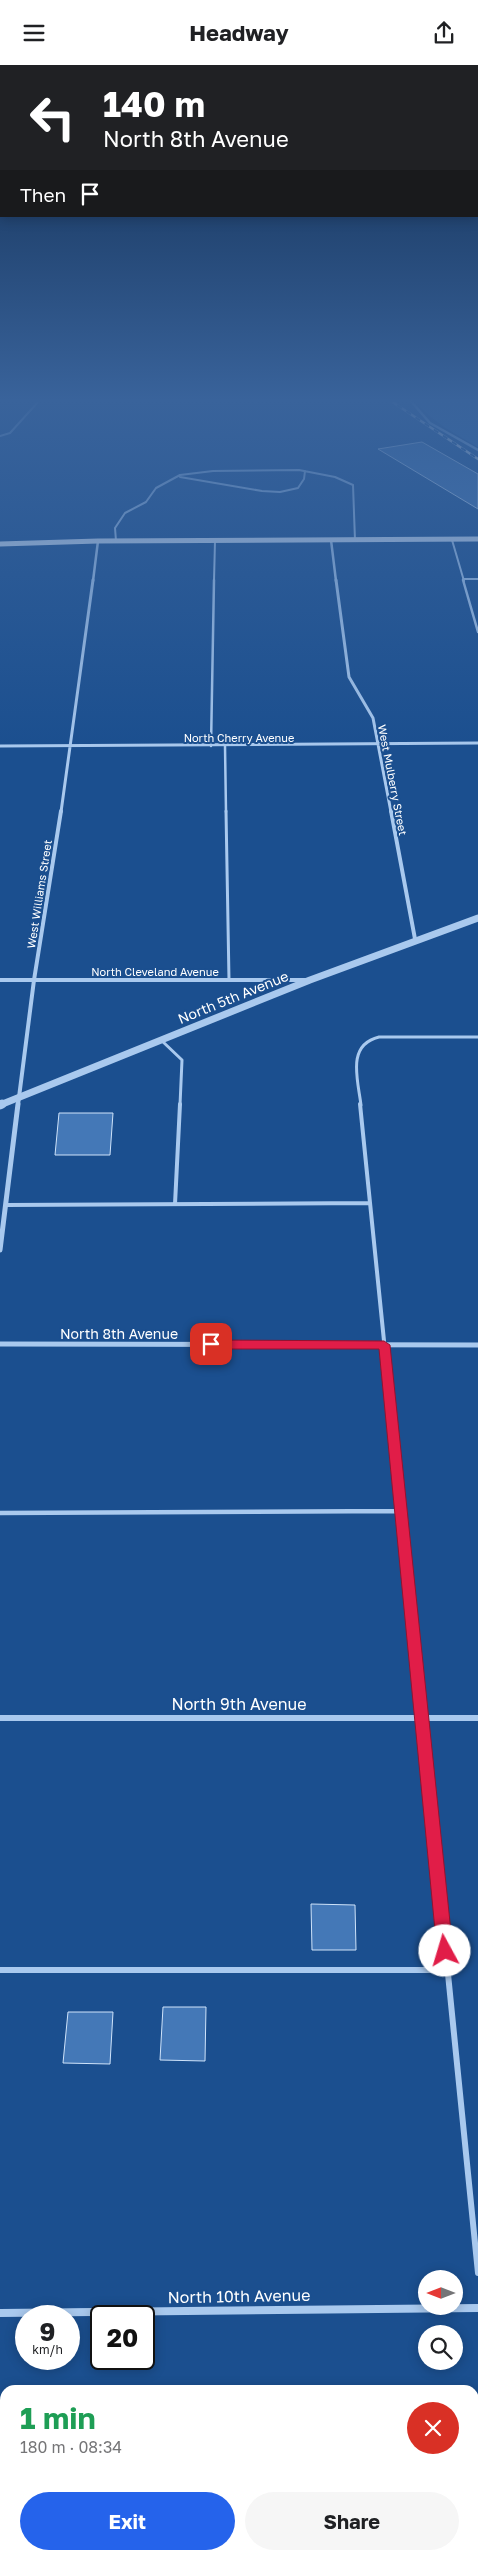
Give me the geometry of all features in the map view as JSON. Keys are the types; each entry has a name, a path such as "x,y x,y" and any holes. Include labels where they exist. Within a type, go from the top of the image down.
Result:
{"main road":[{"path":"0,545 98,541 478,539"}],"street":[{"name":"West Mulberry Street","path":"331,540 349,677 373,718 415,939"},
{"name":"West Williams Street","path":"0,1250 21,1096 34,980 72,746 98,541"},
{"name":"North Cherry Avenue","path":"0,746 478,743"},
{"name":"North 5th Avenue","path":"0,1105 310,980 415,939 478,918"},
{"name":"North Cleveland Avenue","path":"0,981 310,980"},
{"name":"North 8th Avenue","path":"0,1344 478,1345"},
{"name":"North 9th Avenue","path":"0,1718 478,1718"},
{"name":"North 10th Avenue","path":"0,2313 478,2308"}],"lane":[{"path":"116,541 115,528 123,515"},
{"path":"354,515 354,540"},
{"path":"452,540 478,632"},
{"path":"211,745 215,541"},
{"path":"463,579 478,579"},
{"path":"225,745 229,980"},
{"path":"478,1037 379,1037 368,1039 358,1047 356,1060 478,2273"},
{"path":"161,1040 182,1060 175,1204"},
{"path":"6,1205 370,1203"},
{"path":"0,1513 401,1511"},
{"path":"0,1971 447,1971"}],"building":[{"path":"59,1113 113,1113 110,1155 55,1155"},
{"path":"311,1904 355,1905 356,1950 312,1950"},
{"path":"163,2007 206,2007 205,2061 160,2060"},
{"path":"68,2012 113,2012 110,2064 63,2063"}],"route":[{"path":"211,1344 384,1345 445,1951"}]}
